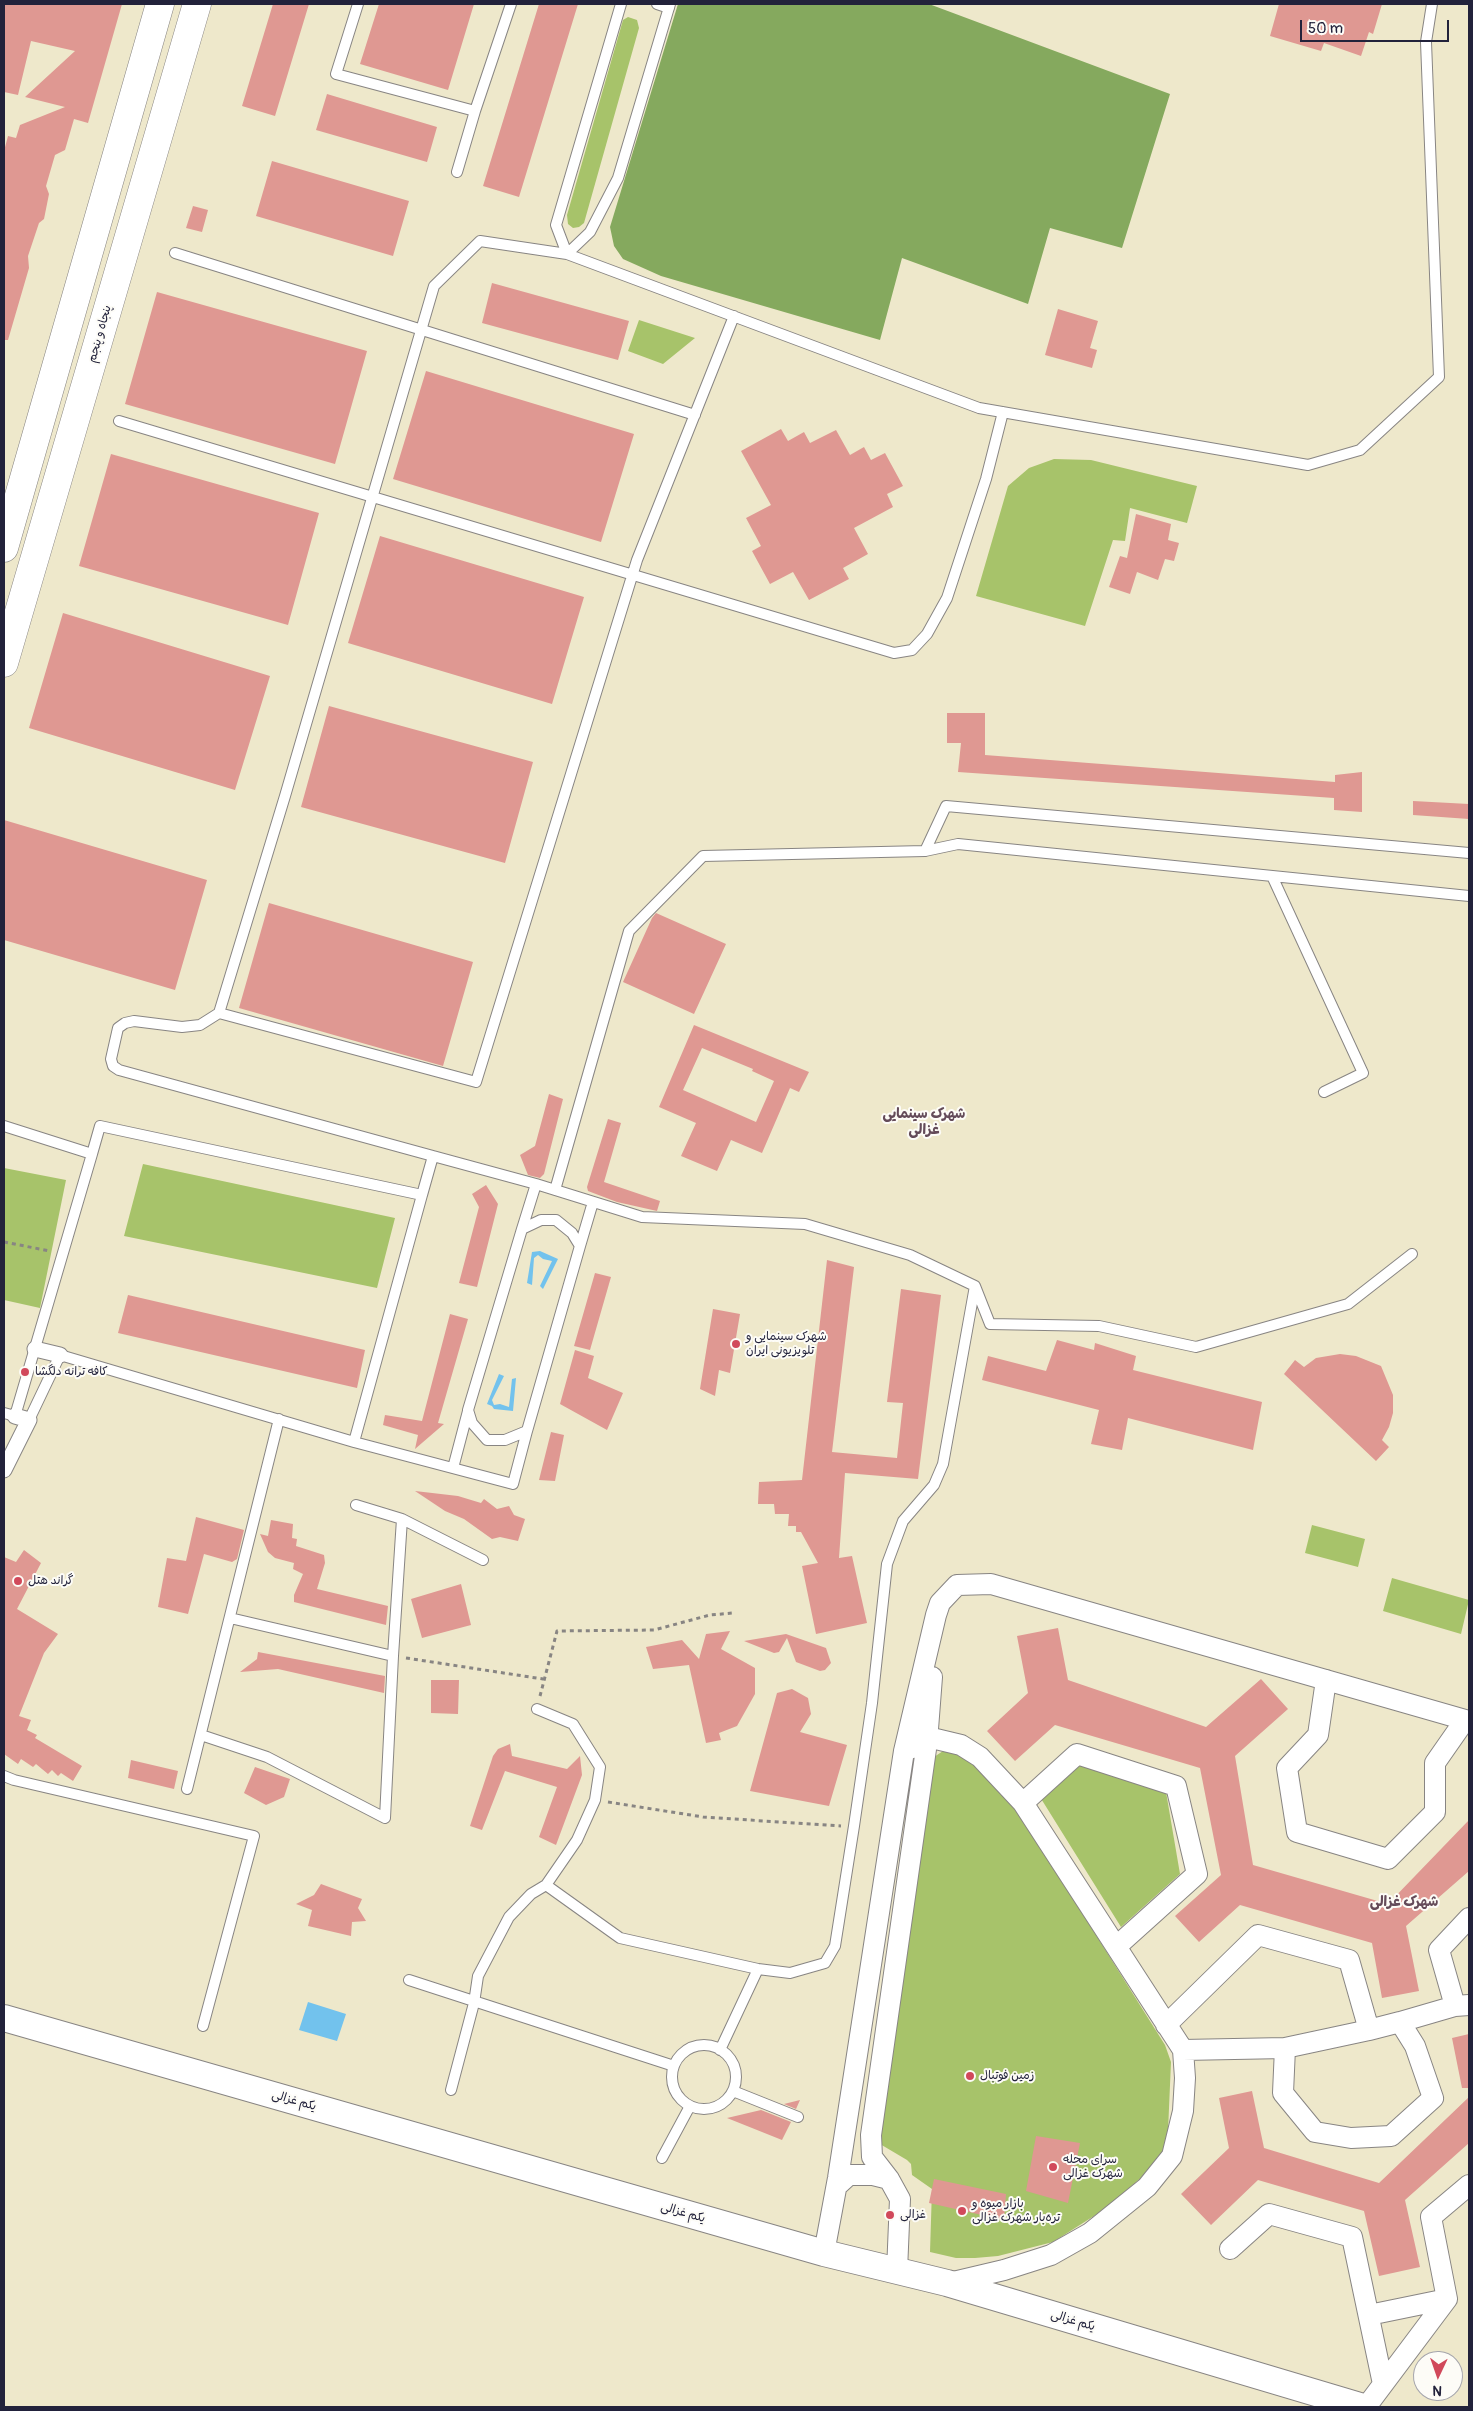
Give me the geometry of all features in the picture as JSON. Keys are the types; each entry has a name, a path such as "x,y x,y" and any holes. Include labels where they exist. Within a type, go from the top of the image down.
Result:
{"main road":[{"path":"4,548 160,4"},
{"name":"پنجاه و پنجم","path":"4,664 197,4"},
{"path":"129,115 162,123"}],"street":[{"path":"35,1349 60,1355"},
{"path":"4,1470 16,1416"},
{"path":"824,2253 837,2186 904,1751 940,1603 957,1586 991,1584 1326,1680 1467,1721 1435,1763 1435,1812 1388,1859 1296,1832 1287,1768 1318,1735 1326,1680"},
{"path":"896,2271 900,2200 890,2179 872,2158 871,2135 927,1742 936,1615"},
{"path":"904,1751 936,1739 961,1745 980,1757 1023,1803 1183,2050 1185,2078 1183,2112 1172,2156 1146,2187 1090,2233 1051,2255 1004,2270 947,2283"},
{"path":"1023,1803 1077,1754 1176,1786 1197,1874 1117,1946"},
{"path":"1183,2050 1285,2048 1369,2030 1462,2005 1439,1950 1469,1918"},
{"path":"1166,2025 1258,1935 1349,1960 1369,2030"},
{"name":"یکم غزالی","path":"4,2018 824,2253 947,2283 1365,2407"},
{"path":"1285,2048 1283,2093 1315,2132 1351,2138 1390,2136 1433,2098 1415,2046 1400,2022"},
{"path":"857,2056 882,2058"},
{"path":"837,2186 849,2175 873,2175 890,2179"},
{"path":"1365,2407 1447,2299 1431,2218 1469,2185"},
{"path":"1230,2249 1269,2214 1352,2237 1383,2384"},
{"path":"1369,2315 1447,2299"}],"lane":[{"path":"358,4 336,74 476,111"},
{"path":"457,172 511,4"},
{"path":"567,254 556,225 621,4"},
{"path":"567,254 590,232 618,178 669,6 657,4"},
{"path":"1412,1254 1348,1304 1196,1346 1100,1326 990,1324 975,1286 910,1255 805,1224 642,1217 536,1184 119,1070 113,1066 111,1059 118,1028 125,1023 134,1021 182,1027 200,1025 219,1013 434,286 480,241 567,254 979,408 1308,466 1360,450 1440,377 1426,42 1432,4"},
{"path":"175,253 695,415"},
{"path":"219,1013 476,1082 632,576 734,316"},
{"path":"119,421 894,653 912,650 927,634 946,598 986,479 1002,412"},
{"path":"925,851 946,806 1469,852"},
{"path":"555,1190 629,931 703,856 925,851 958,844 1469,896"},
{"path":"1272,876 1363,1074 1324,1092"},
{"path":"4,1126 92,1154"},
{"path":"16,1416 100,1126 422,1195"},
{"path":"354,1442 433,1156"},
{"path":"453,1468 468,1410 536,1184"},
{"path":"16,1416 60,1355 354,1442 513,1484 593,1202"},
{"path":"522,1229 541,1220 556,1220 572,1233 580,1246"},
{"path":"546,1885 620,1938 758,1969 790,1972 825,1963 835,1946 854,1826 872,1703 887,1564 903,1521 934,1485 943,1464 975,1286"},
{"path":"468,1410 472,1423 487,1440 506,1440 527,1431"},
{"path":"187,1789 279,1419"},
{"path":"356,1504 402,1519 483,1560"},
{"path":"201,1735 267,1757 385,1818 402,1519"},
{"path":"230,1618 393,1656"},
{"path":"451,2090 474,2003 478,1976 509,1917 531,1894 546,1885 577,1840 596,1800 600,1767 573,1724 537,1709"},
{"path":"4,1776 254,1836 203,2026"},
{"path":"720,2050 758,1969"},
{"path":"409,1980 474,2003 674,2066"},
{"path":"703,2045 720,2050 731,2060 736,2070 736,2081 733,2091 728,2099 715,2107 700,2109 690,2106 676,2092 672,2083 674,2066 682,2053 692,2048 703,2045"},
{"path":"733,2091 798,2117"},
{"path":"662,2158 690,2106"}],"path":[{"path":"4,1242 63,1255"},
{"path":"393,1656 544,1679 557,1631 654,1630 710,1615 733,1613"},
{"path":"596,1800 703,1817 854,1826"}],"green space":[{"path":"678,4 929,4 1170,94 1122,248 1050,228 1028,304 902,258 880,340 661,276 623,259 614,246 610,227"},
{"path":"628,17 637,20 639,28 584,223 579,227 573,228 568,224 567,215 623,20"},
{"path":"639,320 695,338 663,364 628,351"},
{"path":"1054,459 1091,460 1197,486 1187,523 1130,508 1125,541 1113,540 1085,626 976,596 1008,486 1029,468"},
{"path":"143,1164 395,1218 377,1288 124,1236"},
{"path":"4,1168 66,1180 40,1308 4,1300"},
{"path":"1312,1525 1365,1539 1358,1567 1305,1553"},
{"path":"1392,1578 1469,1600 1461,1634 1383,1611"},
{"path":"943,1751 954,1751 967,1757 1015,1806 1165,2045 1171,2062 1168,2131 1165,2152 1158,2163 1105,2209 1053,2242 998,2256 975,2258 956,2258 930,2252 932,2189 912,2175 911,2164 907,2160 880,2144 934,1757"},
{"path":"1083,1763 1166,1792 1180,1874 1121,1927 1040,1797"}],"water":[{"path":"540,1251 558,1259 543,1289 540,1286 552,1261 543,1259 538,1255 534,1258 532,1285 527,1283 532,1252"},
{"path":"499,1374 504,1376 492,1400 494,1405 500,1404 509,1407 512,1379 516,1378 513,1411 494,1409 487,1404"},
{"path":"308,2002 346,2014 337,2041 299,2030"}],"building":[{"path":"4,4 122,4 88,123 74,119 65,150 55,155 46,186 49,194 44,219 39,223 28,256 29,268 8,340 4,340 4,151 8,136 16,138 20,125 65,107 25,97 75,51 31,41 18,95 4,92"},
{"path":"273,4 309,4 275,116 242,106"},
{"path":"379,4 474,4 448,90 360,64"},
{"path":"539,4 578,4 519,197 483,186"},
{"path":"1279,4 1382,4 1373,34 1369,32 1361,56 1324,43 1321,51 1270,36"},
{"path":"327,94 437,127 427,162 316,130"},
{"path":"272,161 409,201 393,256 256,216"},
{"path":"193,206 208,210 202,232 186,228"},
{"path":"492,283 629,321 618,360 482,323"},
{"path":"157,292 367,351 335,464 125,404"},
{"path":"1058,309 1098,321 1090,348 1097,350 1092,368 1045,355"},
{"path":"426,371 634,434 601,542 393,479"},
{"path":"781,429 788,441 804,432 810,443 836,430 850,455 864,447 871,460 885,453 903,486 887,494 893,507 854,528 868,554 843,568 849,579 809,600 793,572 770,584 752,551 761,546 746,518 771,505 741,451"},
{"path":"111,454 319,513 288,625 79,566"},
{"path":"1136,514 1171,524 1168,540 1179,543 1174,561 1165,559 1158,580 1137,572 1130,594 1109,587 1120,556 1127,558"},
{"path":"380,536 584,597 552,704 348,643"},
{"path":"63,613 270,676 235,790 29,728"},
{"path":"329,706 533,762 505,863 301,807"},
{"path":"947,713 985,713 985,755 1335,782 1335,775 1362,772 1362,812 1334,810 1334,798 958,772 961,743 947,743"},
{"path":"1413,801 1469,804 1469,819 1413,815"},
{"path":"4,820 207,880 175,990 4,940"},
{"path":"269,903 473,962 443,1066 239,1008"},
{"path":"656,913 726,944 694,1014 623,982"},
{"path":"694,1025 809,1072 799,1092 790,1088 762,1153 731,1140 717,1171 681,1156 696,1123 659,1107","holes":["702,1048 753,1069 752,1071 774,1081 756,1122 683,1090"]},
{"path":"549,1094 563,1099 544,1174 540,1178 528,1175 520,1155 535,1146"},
{"path":"608,1119 621,1123 604,1182 660,1201 657,1211 617,1202 588,1191 587,1187"},
{"path":"486,1185 498,1204 477,1287 459,1283 479,1207 472,1194"},
{"path":"827,1260 854,1267 832,1452 897,1458 903,1403 887,1402 901,1289 941,1295 918,1479 845,1473 839,1558 852,1556 867,1623 816,1634 802,1566 818,1563 801,1532 796,1532 796,1526 788,1526 789,1514 775,1514 774,1504 758,1504 759,1482 802,1480"},
{"path":"595,1273 611,1277 590,1350 574,1346"},
{"path":"128,1295 365,1350 357,1388 118,1333"},
{"path":"713,1309 740,1314 730,1373 719,1370 715,1396 700,1389"},
{"path":"450,1314 468,1319 438,1423 444,1424 415,1449 418,1435 383,1425 385,1415 422,1421"},
{"path":"1057,1340 1094,1350 1095,1343 1136,1356 1133,1370 1262,1402 1253,1450 1128,1418 1122,1450 1091,1444 1099,1410 982,1380 988,1356 1046,1371"},
{"path":"575,1350 594,1356 588,1378 623,1393 607,1430 560,1404"},
{"path":"1340,1354 1356,1356 1381,1366 1393,1395 1393,1413 1389,1427 1382,1440 1389,1447 1376,1461 1284,1374 1295,1360 1304,1367 1316,1358"},
{"path":"551,1432 564,1435 555,1481 539,1480"},
{"path":"415,1491 458,1496 481,1503 484,1499 497,1509 509,1506 514,1515 525,1519 518,1541 500,1537 492,1539 464,1519 445,1511"},
{"path":"196,1517 244,1530 237,1559 232,1562 204,1554 188,1614 158,1607 167,1558 186,1561"},
{"path":"271,1520 293,1524 292,1538 297,1539 296,1546 324,1555 325,1563 317,1589 388,1606 386,1625 294,1602 294,1595 303,1574 293,1569 294,1563 275,1558 268,1552 260,1534 268,1536"},
{"path":"24,1550 41,1563 17,1609 58,1634 44,1653 19,1716 31,1720 27,1730 37,1735 35,1738 82,1766 73,1781 61,1773 58,1776 52,1770 48,1774 36,1764 33,1767 21,1759 18,1764 4,1754 4,1557 16,1562"},
{"path":"461,1584 471,1625 422,1638 411,1599"},
{"path":"1058,1628 1068,1680 1206,1727 1261,1679 1288,1709 1235,1756 1253,1865 1388,1904 1469,1820 1469,1871 1406,1926 1419,1991 1382,1998 1372,1943 1240,1905 1199,1942 1175,1916 1221,1875 1200,1768 1055,1725 1015,1761 987,1731 1028,1693 1017,1636"},
{"path":"730,1631 721,1649 755,1668 755,1694 737,1726 719,1733 721,1740 706,1743 689,1665 653,1669 646,1647 682,1640 699,1659 706,1634"},
{"path":"786,1634 826,1648 831,1663 825,1670 820,1671 796,1662 787,1638 779,1652 774,1653 744,1641"},
{"path":"258,1652 385,1676 384,1693 278,1669 240,1672 257,1659"},
{"path":"431,1680 459,1680 458,1714 431,1713"},
{"path":"792,1689 808,1698 811,1714 800,1732 847,1745 829,1806 750,1791 777,1693"},
{"path":"510,1744 512,1756 567,1769 580,1756 582,1775 556,1845 539,1837 557,1787 505,1771 482,1830 470,1826 493,1756 498,1749"},
{"path":"131,1760 178,1771 174,1789 128,1778"},
{"path":"255,1767 290,1779 284,1797 266,1805 244,1793"},
{"path":"321,1884 362,1899 358,1908 366,1921 352,1922 351,1936 308,1926 312,1910 296,1904 314,1895"},
{"path":"1469,2034 1469,2088 1462,2088 1452,2038"},
{"path":"1252,2091 1264,2148 1379,2183 1469,2097 1469,2143 1405,2200 1420,2267 1379,2276 1364,2211 1258,2180 1211,2225 1181,2194 1229,2148 1219,2098"},
{"path":"800,2100 796,2109 784,2104"},
{"path":"761,2110 791,2122 782,2140 727,2118"},
{"name":"سرای محله شهرک غزالی","path":"1036,2136 1080,2143 1068,2203 1026,2191"},
{"path":"934,2179 1006,2194 1004,2220 929,2203"}],"place":[{"name":"شهرک سینمایی و تلویزیونی ایران","path":"736,1344"},
{"name":"کافه ترانه دلگشا","path":"25,1372"},
{"name":"گراند هتل","path":"18,1581"},
{"name":"زمین فوتبال","path":"970,2076"},
{"name":"سرای محله شهرک غزالی","path":"1053,2167"},
{"name":"بازار میوه و تره‌بار شهرک غزالی","path":"962,2211"},
{"name":"غزالی","path":"890,2215"}],"district":[{"name":"شهرک سینمایی غزالی","path":"924,1122"},
{"name":"شهرک غزالی","path":"1404,1902"}]}
